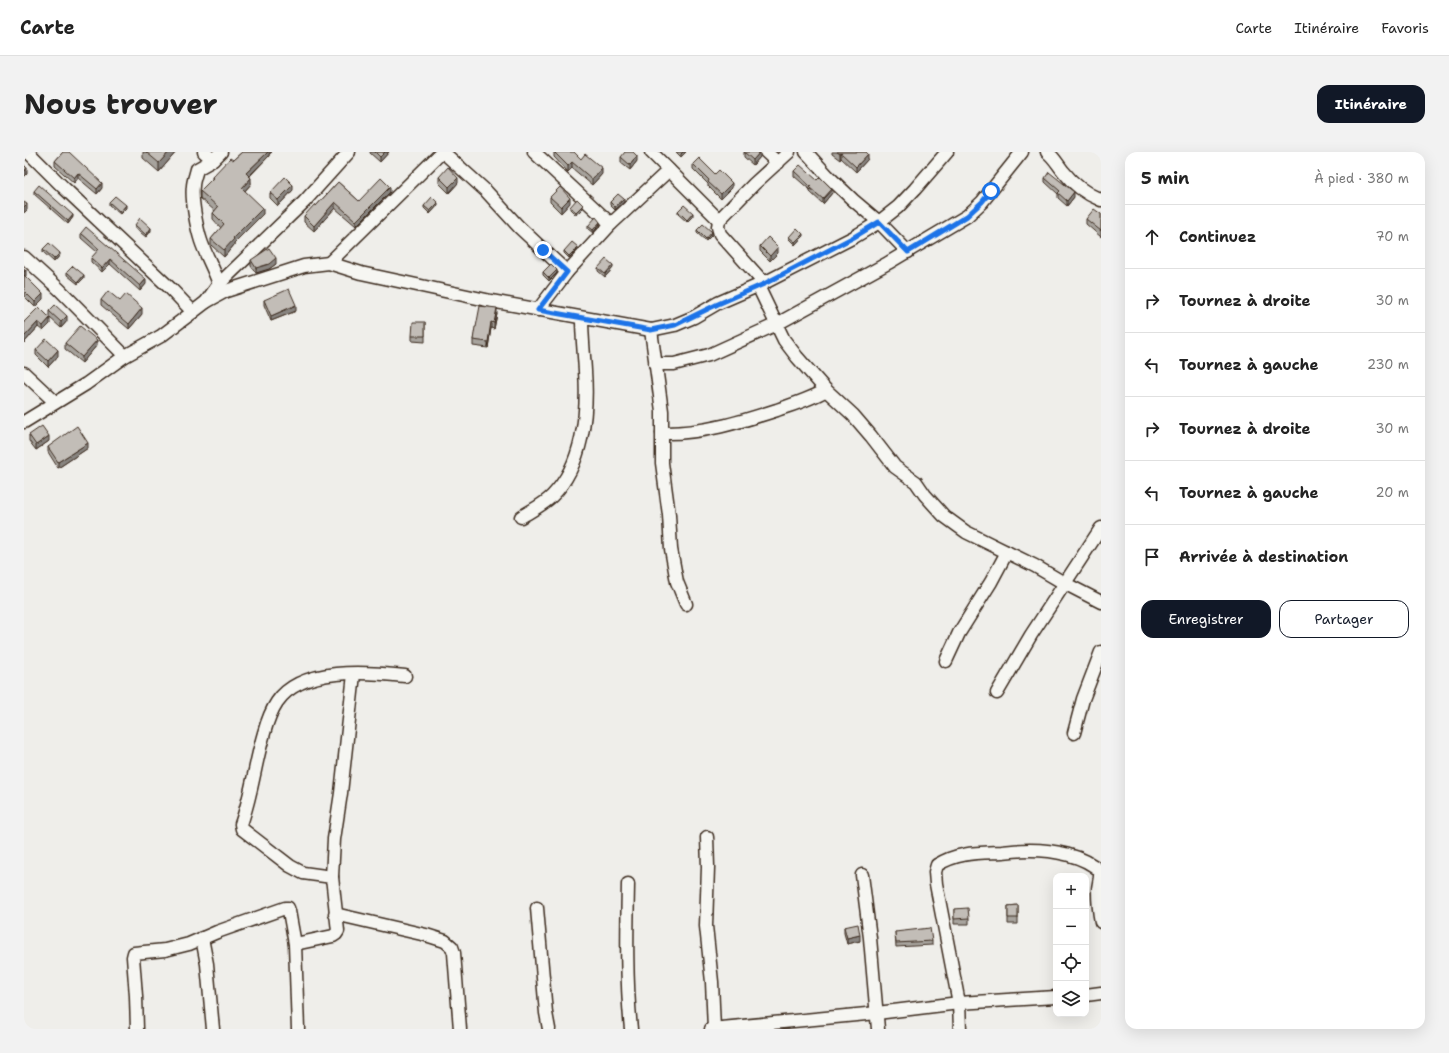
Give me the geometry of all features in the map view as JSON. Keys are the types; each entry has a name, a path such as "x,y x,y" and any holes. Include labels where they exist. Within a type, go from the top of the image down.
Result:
{"street":[{"path":"28,152 193,312"},
{"path":"204,152 217,156"},
{"path":"206,302 219,284 304,202 349,152"},
{"path":"329,263 442,152 486,191 519,227 567,272"},
{"path":"534,152 610,224"},
{"path":"651,152 720,220"},
{"path":"766,152 778,163"},
{"path":"789,152 754,184 720,220 718,227 720,234 761,285 784,340 826,390 853,415 895,468 916,482 925,495 944,516 966,532 1101,602"},
{"path":"806,152 853,200 879,222 908,252"},
{"path":"24,422 86,384 125,356 161,336 206,302 226,291 304,266 329,263 360,273 491,301 582,319 651,330 675,325 761,285 854,237 879,222 898,207 916,189 947,152"},
{"path":"655,364 674,364 709,355 777,324 908,252 967,216 982,202 1022,152"},
{"path":"1047,152 1072,182 1101,200"},
{"path":"217,156 197,168 192,187 200,240 214,268 219,284"},
{"path":"538,310 567,272 610,224 669,170"},
{"path":"24,257 74,304 125,356"},
{"path":"522,517 551,497 564,482 577,455 586,396 582,319"},
{"path":"651,330 662,411 662,463 669,516 671,549 677,582 686,604"},
{"path":"24,373 55,402"},
{"path":"662,433 680,433 706,430 740,422 801,402 826,390"},
{"path":"997,693 1031,635 1101,528"},
{"path":"946,661 959,633 991,582 1007,552"},
{"path":"1074,733 1083,699 1101,652"},
{"path":"332,877 303,874 290,866 242,829 241,824 252,786 264,733 271,713 278,701 288,690 300,683 317,678 336,674 382,674 405,676"},
{"path":"295,944 336,934 338,932 332,877 334,839 341,793 354,674"},
{"path":"707,837 708,867 706,926 712,982 713,1029 798,1025 959,1003 1053,997"},
{"path":"960,1029 959,1003 936,884 935,872 937,865 964,854 1029,850 1046,850 1075,857 1089,862 1100,871 1101,876 1098,888 1098,906 1101,922"},
{"path":"862,875 870,938 878,1029"},
{"path":"628,884 628,1004 631,1029"},
{"path":"137,1029 136,996 132,957 134,953 176,948 288,908 295,944 298,1029"},
{"path":"538,908 546,1013 549,1029"},
{"path":"335,914 426,935 445,942 452,947 454,952 460,1029"},
{"path":"202,938 208,971 213,1029"},
{"path":"1089,994 1101,993"}],"building":[{"path":"63,152 69,152 102,183 97,189 78,173 74,178 55,161"},
{"path":"146,152 169,152 159,163"},
{"path":"242,152 268,152 246,173 251,178 242,188 263,208 233,238 234,239 224,250 211,239 224,224 213,213 218,207 200,191 230,158 233,160"},
{"path":"375,152 385,152 380,157"},
{"path":"554,152 574,152 581,159 585,154 602,168 592,179 572,162 568,166"},
{"path":"625,152 633,152 637,156 630,165 621,157"},
{"path":"744,152 760,152 753,160"},
{"path":"837,152 866,152 868,154 856,167 841,153 840,154"},
{"path":"699,158 715,174 719,170 732,183 721,194 708,182 709,180 693,164"},
{"path":"24,165 27,168 24,172"},
{"path":"800,165 817,180 820,177 832,189 823,199 794,171"},
{"path":"448,167 458,178 449,187 439,177"},
{"path":"1049,172 1074,192 1067,201 1058,193 1060,191 1045,178"},
{"path":"285,177 293,185 278,200 270,193"},
{"path":"381,178 390,187 356,221 335,202 314,226 304,216 315,204 316,206 338,182 359,201"},
{"path":"39,185 73,215 68,221 34,191"},
{"path":"560,187 570,198 561,207 550,197"},
{"path":"618,194 624,199 615,207 610,202"},
{"path":"115,196 126,205 120,212 109,202"},
{"path":"432,197 438,203 430,211 424,206"},
{"path":"577,199 583,205 576,212 570,207"},
{"path":"684,205 693,213 687,220 678,211"},
{"path":"1094,209 1101,214 1101,231 1086,219"},
{"path":"596,217 600,222 593,230 588,226"},
{"path":"140,218 151,228 146,235 135,225"},
{"path":"703,224 712,232 706,239 697,230"},
{"path":"86,227 146,279 140,286 110,259 102,268 91,258 99,249 81,233"},
{"path":"797,228 803,234 795,242 789,237"},
{"path":"768,237 778,247 770,256 760,246"},
{"path":"572,242 578,247 569,256 564,251"},
{"path":"49,243 60,253 54,259 43,249"},
{"path":"269,248 276,258 269,264 256,268 251,260"},
{"path":"606,259 613,265 605,274 598,268"},
{"path":"551,264 557,270 549,278 543,272"},
{"path":"73,266 84,275 78,282 67,272"},
{"path":"24,275 43,294 35,302 24,291"},
{"path":"289,289 296,305 271,316 264,300"},
{"path":"108,291 120,301 126,294 142,308 129,324 101,300"},
{"path":"55,305 67,316 61,322 49,311"},
{"path":"480,306 497,308 494,323 491,322 488,342 473,340"},
{"path":"39,307 50,318 43,326 38,322 24,337 24,322"},
{"path":"413,322 425,322 425,336 412,336"},
{"path":"80,326 97,340 82,357 65,343"},
{"path":"46,339 58,350 48,361 36,350"},
{"path":"42,426 49,436 36,445 29,435"},
{"path":"77,426 88,443 58,462 48,447"},
{"path":"1018,905 1018,918 1008,918 1008,906"},
{"path":"968,908 969,918 954,919 954,909"},
{"path":"858,924 860,935 847,938 844,927"},
{"path":"930,928 932,941 896,943 895,932"}],"route":[{"path":"543,250 567,272 538,310 636,329 651,330 675,325 764,284 854,237 879,222 908,252 967,216 991,191"}]}
